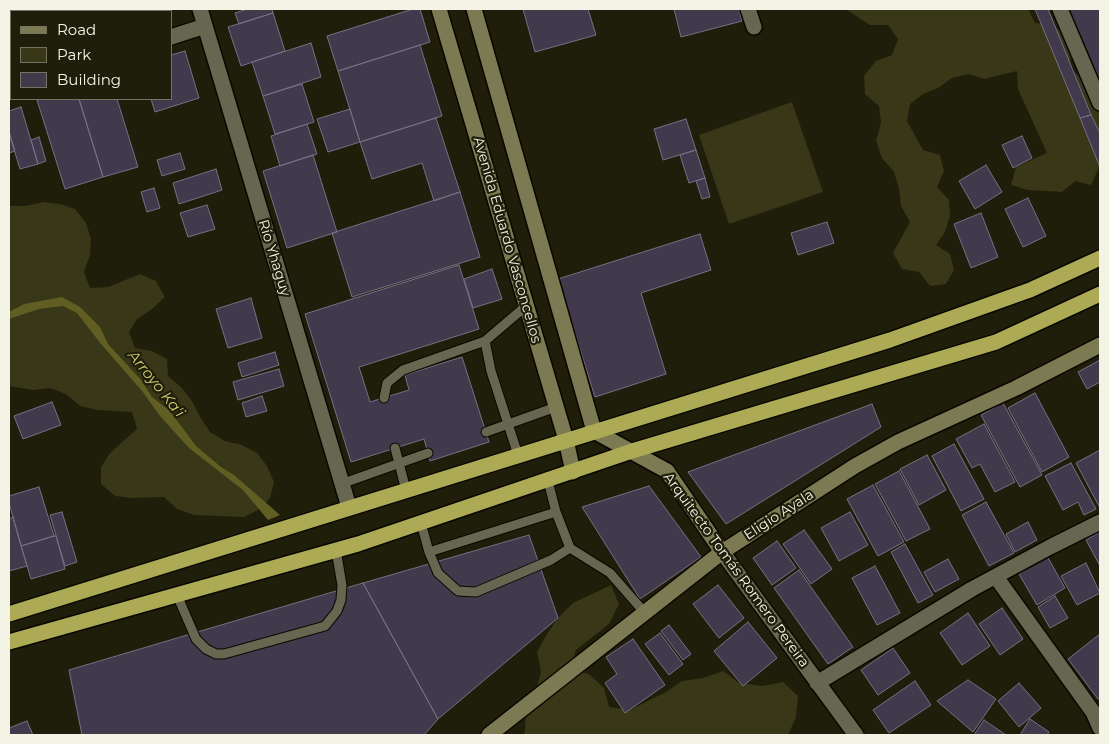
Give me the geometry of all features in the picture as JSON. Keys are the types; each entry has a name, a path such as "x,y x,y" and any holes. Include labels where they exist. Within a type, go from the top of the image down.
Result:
{"highway":[{"path":"9,614 890,340 1030,290 1100,258"},
{"path":"9,642 336,550 548,481 632,451 996,342 1100,294"}],"street":[{"name":"Río Yhaguy","path":"200,9 349,508"},
{"name":"Avenida Eduardo Vasconcellos","path":"439,9 574,472"},
{"path":"474,9 594,431"},
{"path":"748,9 754,27"},
{"path":"1060,9 1100,103"},
{"path":"172,37 205,26"},
{"name":"Eligio Ayala","path":"489,735 722,552 855,466 898,442 1016,388 1100,345"},
{"name":"Arquitecto Tomás Romero Pereira","path":"594,431 667,471 722,552 856,735"},
{"path":"818,683 996,577 1100,522"},
{"path":"996,577 1093,712 1100,728"}],"lane":[{"path":"384,398 387,383 393,376 403,370 485,341 526,306"},
{"path":"485,341 491,371 518,455"},
{"path":"486,432 556,407"},
{"path":"395,448 406,490"},
{"path":"341,484 428,454"},
{"path":"548,481 556,512 570,548 610,573 645,613"},
{"path":"429,552 556,512"},
{"path":"421,522 429,552 438,573 458,591 476,592 551,560 570,548"},
{"path":"177,595 196,639 206,649 216,654 224,654 325,626 337,611 341,600 342,585 336,550"}],"green space":[{"path":"846,9 1028,9 1035,23 1052,25 1066,35 1072,51 1069,69 1084,79 1093,93 1097,110 1100,113 1100,165 1091,185 1075,181 1062,192 1028,190 1011,185 1016,167 1047,153 1018,89 1017,71 984,79 969,74 952,78 938,88 923,94 910,104 907,121 923,150 940,155 944,171 937,187 949,200 950,216 945,232 936,245 950,254 954,270 946,284 930,286 919,272 902,269 893,253 910,222 901,206 894,172 882,158 876,141 881,123 879,106 865,94 864,76 876,61 892,55 898,39 888,25 870,25"},
{"path":"792,102 823,192 729,224 699,135"},
{"path":"43,202 60,204 75,209 86,223 91,239 90,255 84,272 90,288 108,287 140,274 156,281 165,297 137,319 129,332 135,348 152,351 167,359 168,376 181,387 192,401 210,432 225,441 242,445 257,453 267,466 274,482 270,498 258,510 244,517 194,515 177,509 164,497 131,498 115,496 101,484 101,467 110,453 137,429 132,412 97,410 80,406 66,394 50,388 33,390 9,386 9,206 26,206"},
{"path":"611,585 619,604 609,624 576,650 570,669 589,674 604,688 609,707 630,710 666,692 682,681 703,678 723,671 739,683 763,686 783,682 798,696 796,717 788,735 522,735 525,732 526,708 536,691 541,672 537,652 547,634 558,618 573,603"}],"shaded area":[{"path":"62,297 80,307 100,327 108,344 142,381 152,397 170,411 196,446 221,467 234,475 280,515 268,520 243,490 189,448 160,416 142,391 77,313 63,306 39,309 9,319 9,312 24,304"}],"building":[{"path":"9,9 48,10 10,10 10,17"},
{"path":"51,9 86,10 52,10"},
{"path":"247,9 272,9 273,13 239,24 235,13"},
{"path":"413,9 420,9 430,42 338,71 327,36"},
{"path":"523,9 588,9 596,35 535,52"},
{"path":"674,9 739,9 742,21 681,37"},
{"path":"1035,9 1048,9 1091,115 1080,118"},
{"path":"1067,9 1100,9 1100,88"},
{"path":"273,13 285,51 241,66 228,27"},
{"path":"311,43 321,77 263,96 252,62"},
{"path":"420,45 442,116 360,142 338,71"},
{"path":"185,51 199,98 155,112 151,100 172,100 172,55"},
{"path":"302,84 314,122 275,134 263,96"},
{"path":"37,100 79,100 103,177 65,189"},
{"path":"79,100 117,100 138,167 103,177"},
{"path":"21,107 38,164 20,169 9,133 9,111"},
{"path":"350,109 360,142 328,152 317,119"},
{"path":"1091,115 1100,133 1100,167 1080,118"},
{"path":"436,118 460,192 434,201 422,163 372,179 360,142"},
{"path":"686,119 696,150 663,160 654,129"},
{"path":"307,124 317,154 280,166 271,136"},
{"path":"9,131 15,151 9,153"},
{"path":"1022,136 1032,158 1013,168 1002,145"},
{"path":"39,137 46,161 38,164 31,140"},
{"path":"696,150 705,178 689,183 680,155"},
{"path":"180,153 185,169 162,176 157,160"},
{"path":"313,155 337,232 287,248 263,171"},
{"path":"986,165 1002,192 975,209 959,181"},
{"path":"216,169 222,190 179,204 173,183"},
{"path":"705,178 710,197 702,199 696,181"},
{"path":"154,188 160,208 147,212 141,192"},
{"path":"460,192 480,257 352,297 332,233"},
{"path":"1028,198 1046,236 1023,247 1005,209"},
{"path":"207,205 215,229 188,237 180,213"},
{"path":"981,213 998,257 971,268 954,224"},
{"path":"827,222 834,243 798,255 791,233"},
{"path":"700,234 711,270 641,293 666,374 595,397 558,279"},
{"path":"459,265 479,329 359,367 370,402 409,390 405,375 462,357 489,442 430,461 424,439 351,462 305,314"},
{"path":"492,269 502,299 473,308 464,279"},
{"path":"251,298 262,338 228,348 216,309"},
{"path":"275,352 279,365 242,377 238,363"},
{"path":"1100,360 1100,382 1087,389 1078,372"},
{"path":"279,369 284,386 238,400 233,382"},
{"path":"1035,393 1069,457 1042,472 1008,408"},
{"path":"262,396 267,411 246,417 242,403"},
{"path":"52,402 61,425 23,439 14,416"},
{"path":"1003,403 1042,475 1020,487 981,415"},
{"path":"872,404 881,427 726,524 688,472"},
{"path":"984,424 1015,482 995,492 980,464 972,468 956,439"},
{"path":"954,444 984,499 961,511 932,456"},
{"path":"1100,450 1100,508 1076,463"},
{"path":"927,455 946,490 919,505 900,469"},
{"path":"1071,463 1096,509 1084,515 1078,502 1063,510 1045,476"},
{"path":"899,471 930,529 906,541 875,484"},
{"path":"873,485 904,542 878,556 847,499"},
{"path":"649,486 701,557 640,599 582,507"},
{"path":"39,487 54,536 21,546 9,503 9,496"},
{"path":"986,502 1014,553 989,566 962,515"},
{"path":"62,512 77,562 65,566 50,515"},
{"path":"850,512 868,545 839,561 821,528"},
{"path":"13,517 27,566 9,571 9,519"},
{"path":"1028,522 1037,540 1015,552 1006,534"},
{"path":"804,530 832,569 811,584 783,544"},
{"path":"1100,532 1100,566 1086,540"},
{"path":"529,535 558,618 438,719 363,583"},
{"path":"56,536 65,569 31,579 21,546"},
{"path":"777,541 796,568 772,585 753,558"},
{"path":"905,544 933,595 918,603 891,552"},
{"path":"1047,556 1065,588 1037,605 1019,574"},
{"path":"948,559 959,579 935,592 924,572"},
{"path":"1086,563 1100,593 1077,605 1061,576"},
{"path":"875,566 900,613 877,625 852,578"},
{"path":"799,570 853,647 828,664 774,588"},
{"path":"363,583 438,719 424,735 82,735 69,670"},
{"path":"718,585 744,618 719,638 693,604"},
{"path":"1055,596 1068,618 1050,628 1038,607"},
{"path":"1002,608 1023,639 1000,655 979,624"},
{"path":"968,613 990,646 962,665 940,633"},
{"path":"748,622 777,658 743,686 714,651"},
{"path":"669,625 691,654 683,660 661,631"},
{"path":"660,633 683,664 669,675 645,644"},
{"path":"1100,634 1100,698 1098,699 1068,659"},
{"path":"633,639 665,685 625,713 605,683 617,674 606,657"},
{"path":"893,648 910,673 878,695 861,670"},
{"path":"968,680 996,699 973,732 937,701"},
{"path":"915,681 931,705 889,733 873,710"},
{"path":"1019,683 1041,708 1019,727 998,701"},
{"path":"1030,719 1049,732 1047,735 1020,735"},
{"path":"984,720 1006,735 974,735"},
{"path":"27,721 33,735 9,735 9,728"}],"water label":[{"name":"Arroyo Ka'i","path":"156,384"}]}
